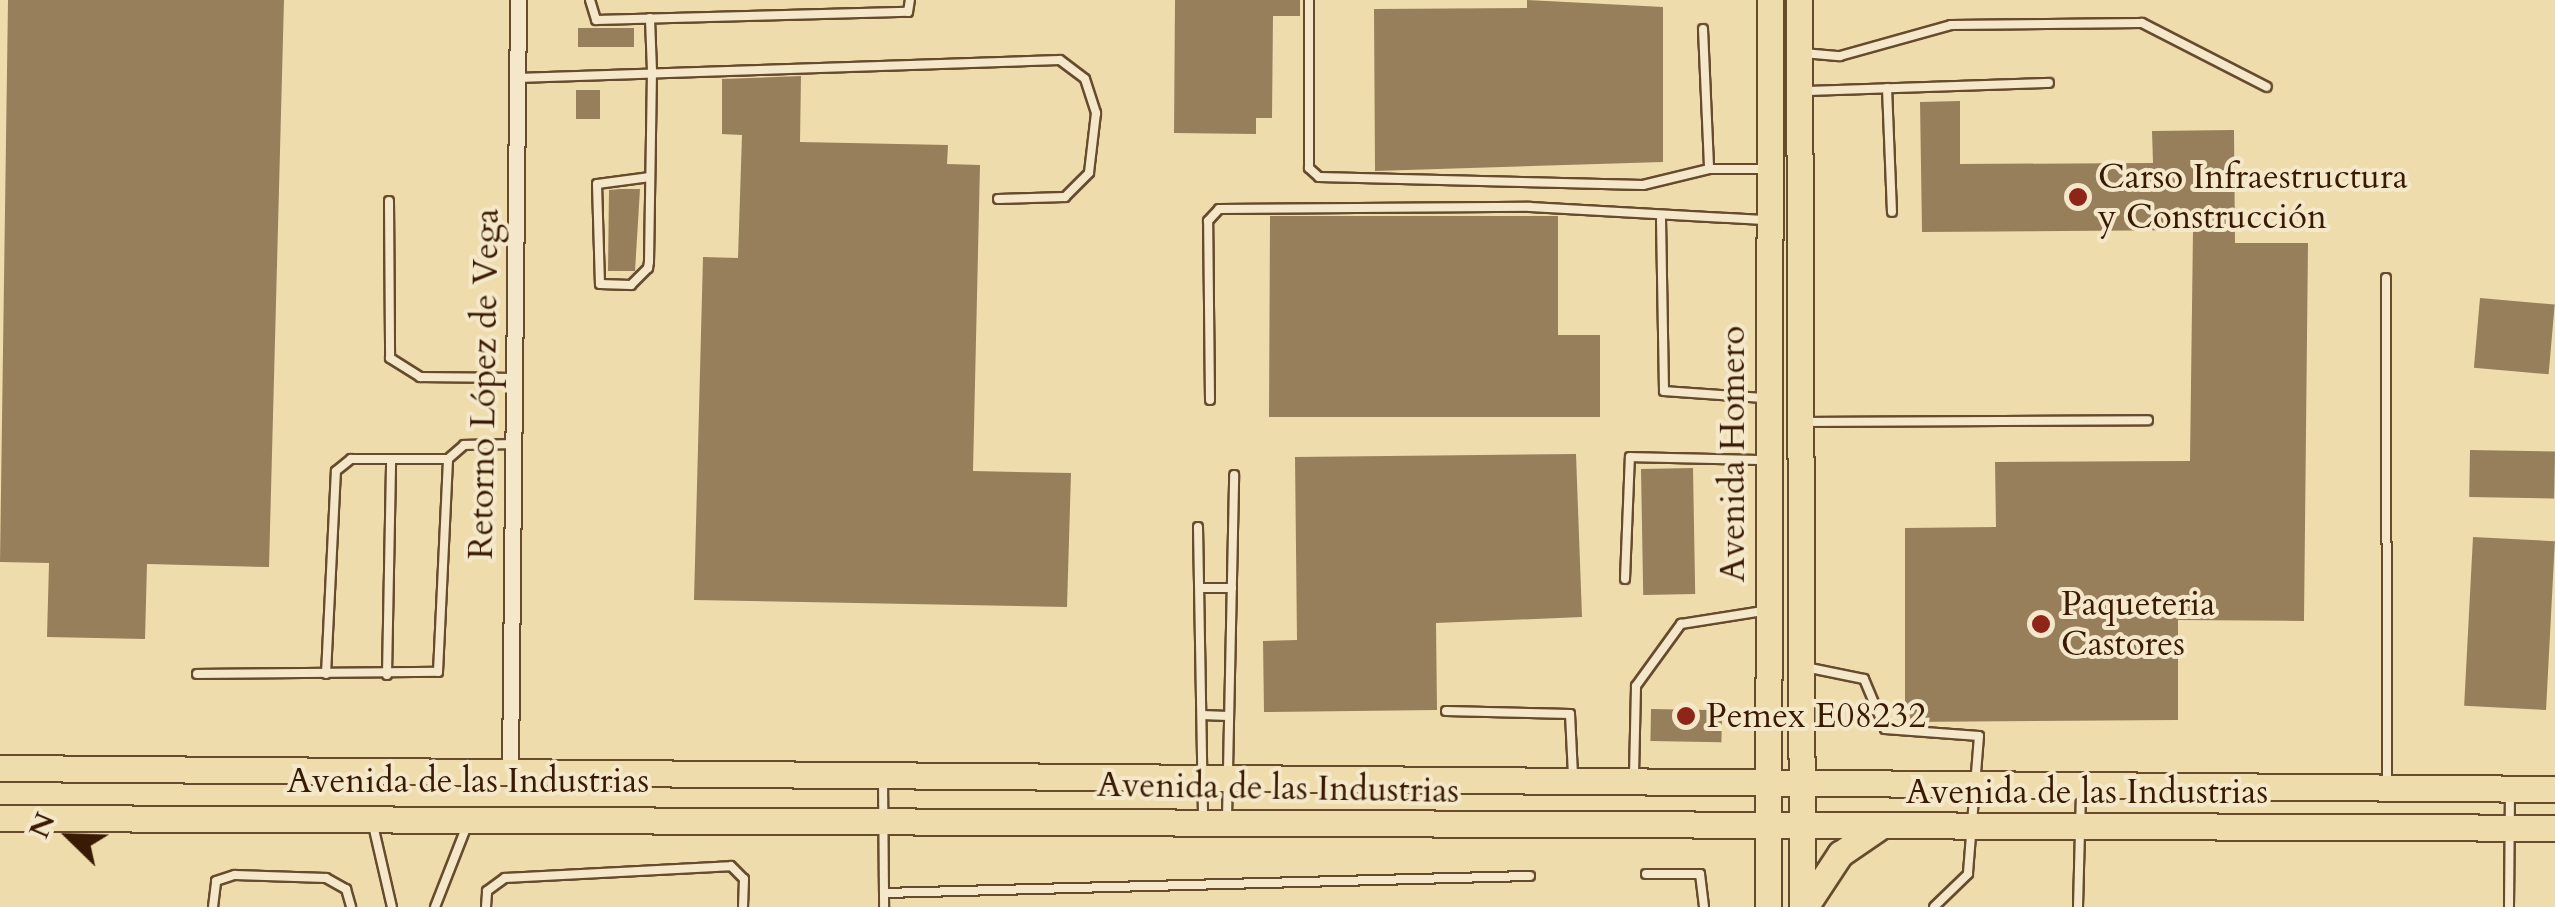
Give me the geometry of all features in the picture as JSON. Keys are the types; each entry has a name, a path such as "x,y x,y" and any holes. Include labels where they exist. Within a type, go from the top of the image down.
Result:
{"main road":[{"name":"Avenida Homero","path":"1768,907 1769,5"},
{"name":"Avenida Homero","path":"1802,7 1800,784 1804,907"},
{"name":"Avenida de las Industrias","path":"0,768 883,771 1975,788 2555,789"},
{"path":"509,814 510,768"},
{"name":"Avenida de las Industrias","path":"0,818 509,814 1768,830 2079,826 2555,828"},
{"path":"1804,907 1840,854 1879,827"}],"street":[{"name":"Retorno López de Vega","path":"510,768 518,0"}],"lane":[{"path":"590,0 596,20 908,12 910,0"},
{"path":"1309,0 1309,168 1319,177 1643,185 1709,169 1769,169"},
{"path":"650,18 652,71 650,178 648,268 631,285 600,284 597,184 650,178"},
{"path":"1799,53 1840,56 1951,25 2142,23 2267,87"},
{"path":"1703,29 1709,169"},
{"path":"517,78 1060,60 1085,80 1096,113 1089,173 1065,197 998,199"},
{"path":"1799,91 2048,83"},
{"path":"1887,88 1892,212"},
{"path":"390,200 390,358 420,377 514,378"},
{"path":"1210,400 1208,221 1219,209 1530,207 1662,218 1768,220"},
{"path":"1662,218 1664,392 1768,398"},
{"path":"2386,278 2387,789"},
{"path":"1800,422 2148,420"},
{"path":"326,674 336,471 350,459 448,459 464,444 514,444"},
{"path":"1625,580 1630,457 1768,460"},
{"path":"386,674 391,459"},
{"path":"197,674 386,674 442,668 448,459"},
{"path":"1215,822 1215,775 1228,716 1234,475"},
{"path":"1198,527 1202,715 1215,775 1215,822"},
{"path":"1200,588 1232,588"},
{"path":"1634,781 1636,686 1672,636 1696,616 1768,610"},
{"path":"1800,667 1856,674 1886,728 1975,732 1974,827 1963,886 1934,907"},
{"path":"1446,711 1570,714 1573,780"},
{"path":"1202,715 1228,716"},
{"path":"883,771 884,907"},
{"path":"2078,907 2081,788"},
{"path":"2509,907 2510,789"},
{"path":"435,907 472,814"},
{"path":"370,816 392,907"},
{"path":"486,907 491,884 504,878 731,866 744,879 743,907"},
{"path":"1646,874 1700,874 1704,907"},
{"path":"212,907 216,881 235,875 326,878 346,888 351,907"},
{"path":"884,894 1530,876"}],"building":[{"path":"8,0 284,0 269,567 147,564 145,639 47,637 49,563 0,562"},
{"path":"1175,0 1300,0 1300,16 1273,16 1272,118 1256,118 1256,134 1174,133"},
{"path":"1527,0 1663,7 1663,162 1375,171 1374,9 1527,8"},
{"path":"578,28 634,28 634,47 578,47"},
{"path":"801,76 800,142 948,145 947,164 980,165 973,471 1071,473 1067,607 694,600 703,257 738,258 742,135 722,134 722,79"},
{"path":"576,90 600,90 600,119 576,119"},
{"path":"1960,101 1960,164 2153,163 2152,131 2234,130 2235,243 2308,243 2304,621 2178,620 2178,720 1905,722 1905,528 1996,527 1995,462 2190,461 2193,230 1922,232 1920,102"},
{"path":"640,189 635,271 608,271 609,190"},
{"path":"1270,216 1558,216 1558,335 1600,335 1600,417 1269,417"},
{"path":"2480,298 2555,305 2549,374 2474,368"},
{"path":"2470,450 2555,451 2554,498 2469,497"},
{"path":"1576,454 1582,617 1436,623 1437,710 1264,712 1263,641 1297,640 1295,457"},
{"path":"1693,468 1695,594 1643,595 1641,469"},
{"path":"2473,537 2555,541 2546,710 2464,706"},
{"path":"1651,709 1722,710 1721,742 1650,741"}],"place":[{"name":"Carso Infraestructura y Construcción","path":"2078,197"},
{"name":"Paqueteria Castores","path":"2041,624"},
{"name":"Pemex E08232","path":"1686,716"}]}
